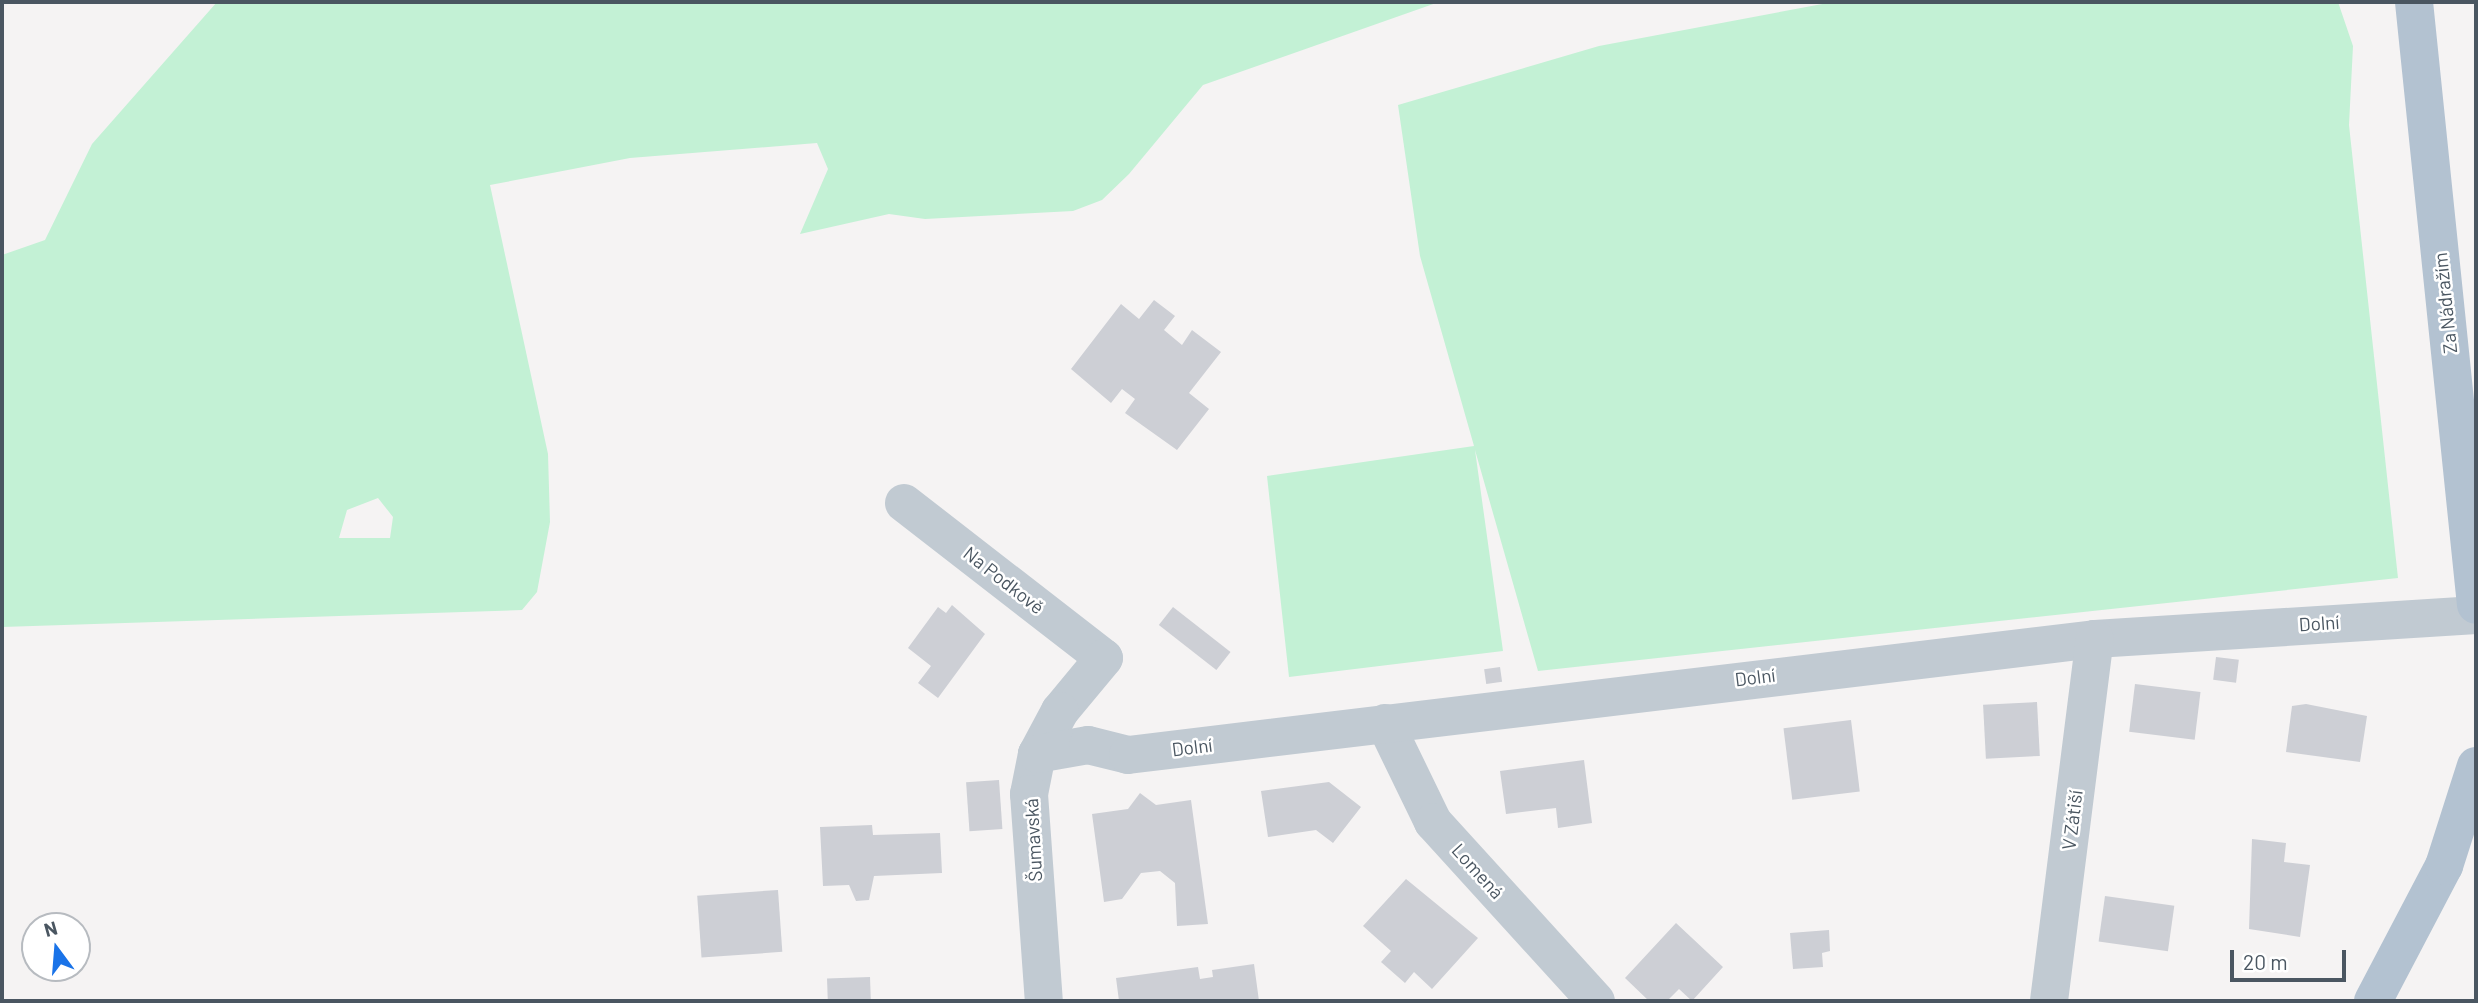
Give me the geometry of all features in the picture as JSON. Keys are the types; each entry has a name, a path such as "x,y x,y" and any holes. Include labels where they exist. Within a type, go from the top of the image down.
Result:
{"main road":[{"name":"Za Nádražím","path":"2414,2 2476,605"},
{"path":"2373,1001 2444,866 2476,766"}],"street":[{"name":"Na Podkově","path":"904,502 1104,658"},
{"name":"Dolní","path":"1037,754 1088,745 1128,755 2095,639 2476,615"},
{"name":"V Zátiší","path":"2049,1001 2095,639"},
{"name":"Šumavská","path":"1044,1001 1029,794 1037,754 1060,711 1104,658"},
{"name":"Lomená","path":"1385,723 1433,822 1596,1001"}],"green space":[{"path":"217,2 1439,2 1203,85 1129,174 1102,200 1073,211 925,219 889,214 800,234 828,169 817,143 630,158 490,185 548,454 550,522 537,592 522,610 2,627 2,255 45,240 92,144","holes":["378,498 393,517 390,538 339,538 347,510"]},
{"path":"1833,2 2338,2 2353,46 2349,125 2398,578 1538,671 1475,450 1503,651 1289,677 1267,476 1474,446 1420,256 1398,105 1599,46"}],"building":[{"path":"1154,300 1175,316 1164,330 1182,345 1192,330 1221,352 1189,393 1209,409 1177,450 1125,413 1135,399 1122,389 1111,403 1071,369 1121,304 1139,319"},
{"path":"952,605 985,634 938,698 918,683 931,666 908,648 938,607 946,613"},
{"path":"1173,607 1231,652 1216,670 1159,625"},
{"path":"2216,657 2239,660 2236,683 2213,680"},
{"path":"1500,667 1502,682 1486,684 1484,669"},
{"path":"2135,684 2201,692 2195,740 2129,732"},
{"path":"2037,702 2040,756 1986,759 1983,705"},
{"path":"2306,704 2367,716 2360,762 2286,752 2292,706"},
{"path":"1851,720 1860,791 1792,800 1784,728"},
{"path":"1584,760 1592,823 1558,828 1556,808 1506,814 1500,771"},
{"path":"999,780 1002,829 969,831 966,782"},
{"path":"1329,782 1361,807 1333,843 1316,830 1268,837 1261,791"},
{"path":"1140,793 1156,805 1191,800 1208,924 1177,926 1175,883 1160,871 1141,873 1122,899 1104,902 1092,814 1128,809"},
{"path":"872,825 873,835 940,833 942,873 874,876 869,900 856,901 849,885 823,886 820,827"},
{"path":"2252,839 2286,843 2284,862 2310,865 2300,937 2249,929"},
{"path":"1406,879 1478,938 1432,989 1414,972 1405,983 1381,962 1391,951 1363,926"},
{"path":"778,890 782,952 702,957 697,896"},
{"path":"2105,896 2174,906 2168,951 2099,942"},
{"path":"1676,923 1723,967 1692,1001 1679,989 1667,1001 1649,1001 1625,978"},
{"path":"1829,930 1830,951 1822,953 1823,967 1793,969 1790,933"},
{"path":"1254,964 1259,1001 1119,1001 1116,978 1198,967 1200,979 1213,977 1212,970"},
{"path":"870,977 871,1001 828,1001 827,979"}]}
